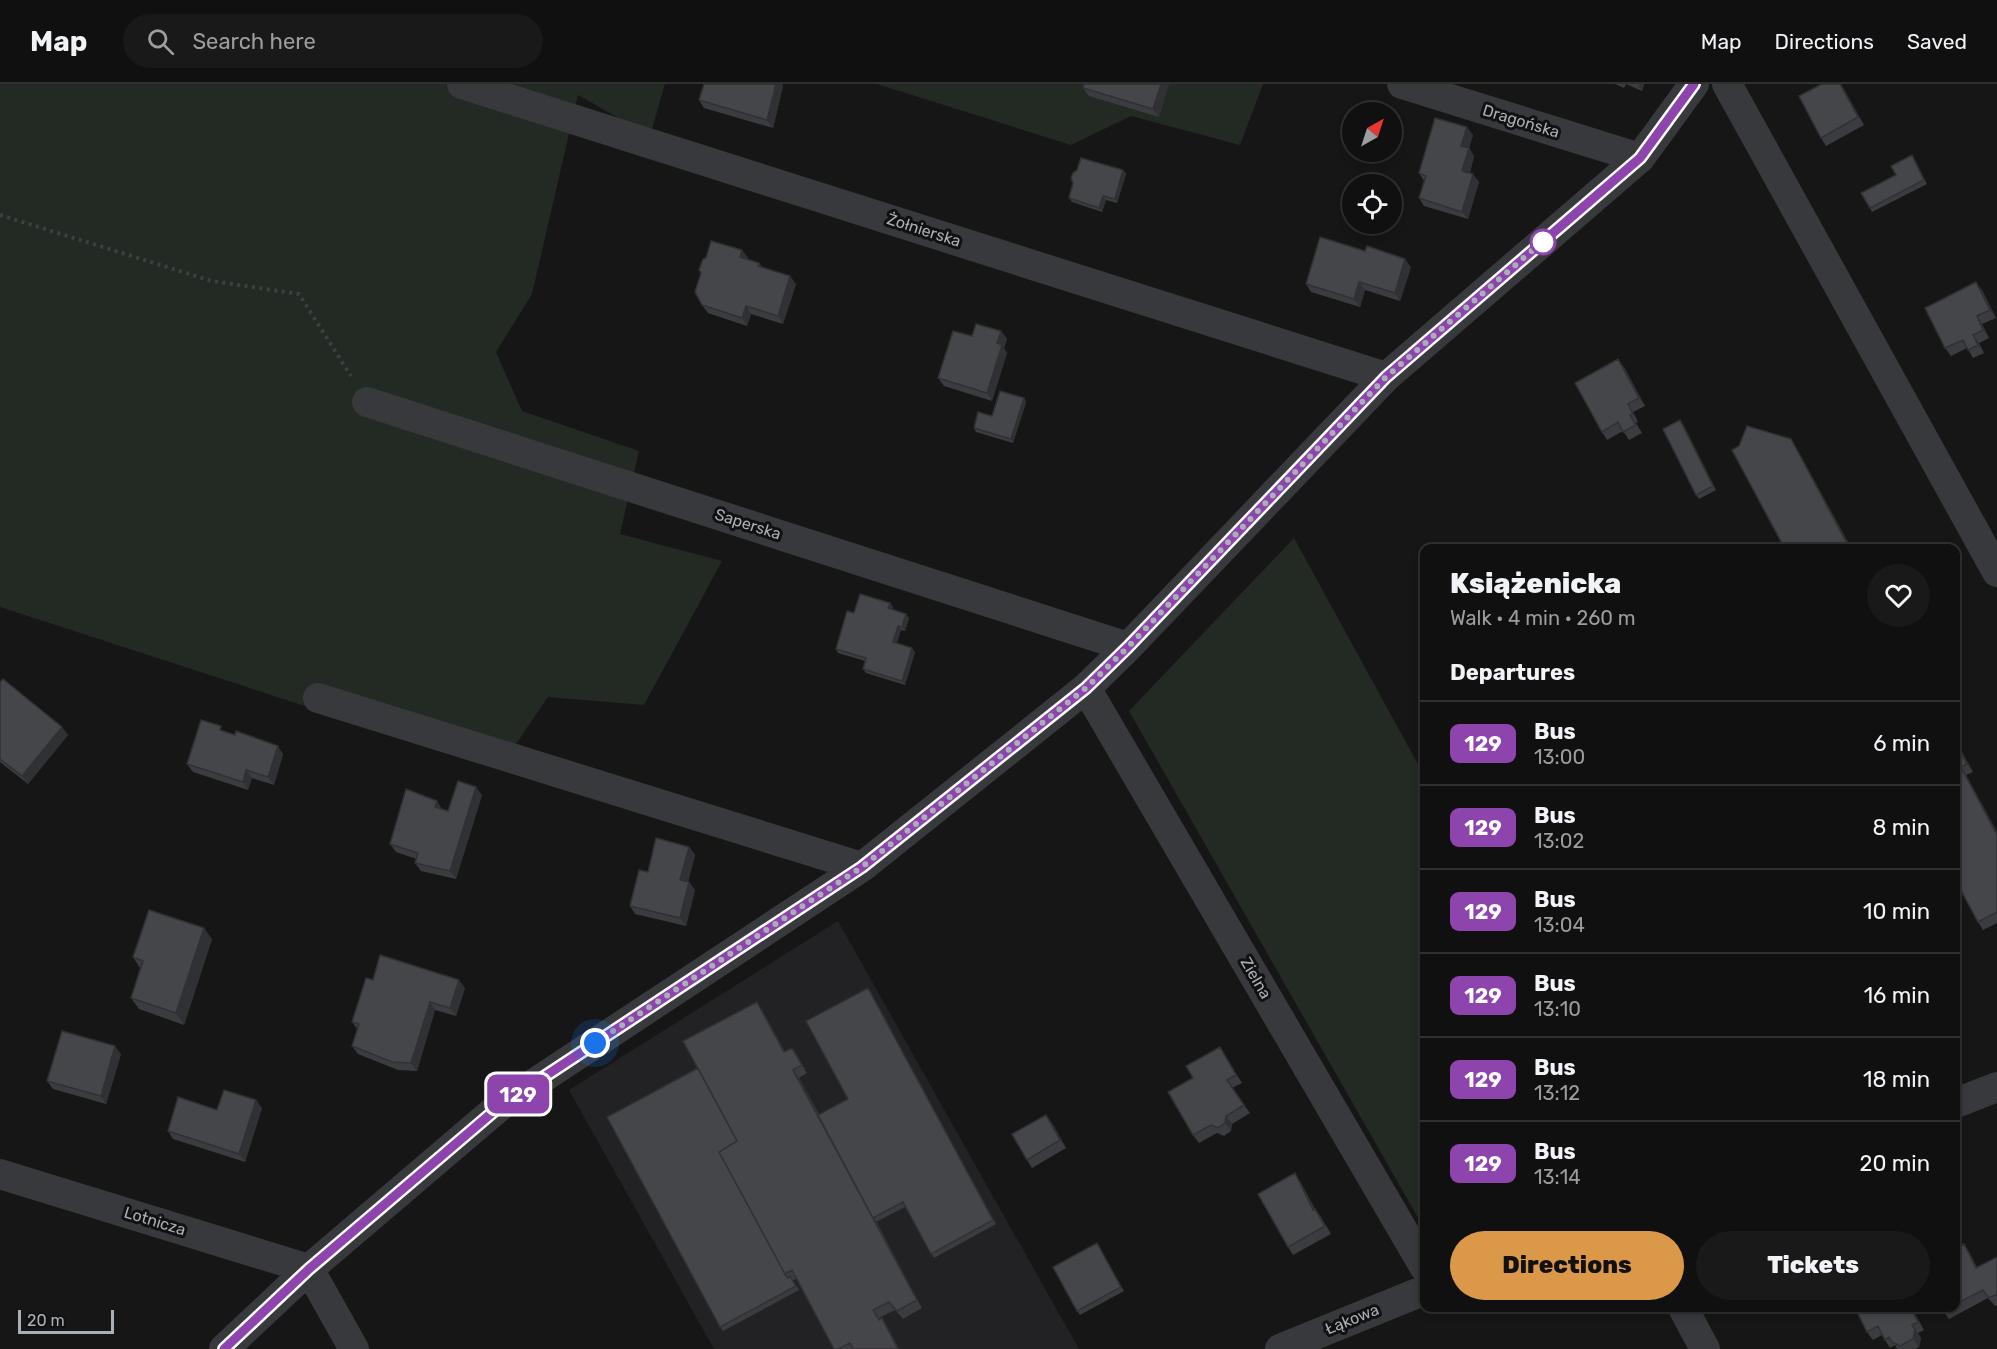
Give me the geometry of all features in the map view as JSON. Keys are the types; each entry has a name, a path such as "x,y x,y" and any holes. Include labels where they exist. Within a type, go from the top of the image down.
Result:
{"street":[{"name":"Żołnierska","path":"462,84 1386,377"},
{"name":"Dragońska","path":"1402,84 1640,158"},
{"path":"224,1349 309,1269 500,1106 862,867 1086,688 1386,377 1640,158 1694,84"},
{"path":"1727,84 1997,572"},
{"name":"Saperska","path":"367,402 1128,647"},
{"name":"Zielna","path":"1086,688 1420,1259"},
{"path":"318,698 862,867"},
{"path":"1960,1101 1997,1088"},
{"name":"Lotnicza","path":"0,1174 309,1269"},
{"path":"309,1269 354,1349"},
{"name":"Łąkowa","path":"1280,1349 1420,1292"},
{"path":"1685,1312 1705,1349"}],"path":[{"path":"0,215 212,281 299,294 367,402"}],"shaded area":[{"path":"0,84 665,84 650,136 578,95 532,294 496,352 522,411 639,451 620,534 722,561 644,705 548,697 499,769 0,607"},
{"path":"877,84 1263,84 1240,145 1131,116 1071,145"},
{"path":"1294,538 1420,768 1420,1221 1129,711"},
{"path":"838,921 1079,1349 714,1349 569,1090"}],"building":[{"path":"704,84 776,84 767,120 699,100"},
{"path":"1084,84 1161,84 1153,109 1083,88"},
{"path":"1822,84 1840,84 1858,117 1821,138 1799,96"},
{"path":"1435,118 1467,127 1461,146 1469,148 1462,171 1473,174 1462,212 1419,198 1426,176 1419,173"},
{"path":"1912,155 1924,180 1870,208 1861,193 1896,175 1891,166"},
{"path":"1081,158 1123,170 1115,199 1103,196 1099,208 1069,198 1073,183 1071,178"},
{"path":"1320,237 1365,251 1367,246 1405,259 1395,293 1359,282 1354,299 1306,284"},
{"path":"711,241 742,250 740,257 759,263 758,266 790,276 778,316 746,306 742,318 702,305 695,292 701,273 699,270 703,259 706,258"},
{"path":"1976,282 1990,310 1977,316 1983,330 1973,335 1978,345 1968,350 1963,340 1945,348 1925,308"},
{"path":"976,324 1001,331 997,343 1002,345 987,393 938,378 953,331 972,336"},
{"path":"1618,359 1639,398 1628,404 1633,414 1630,415 1636,425 1623,432 1618,422 1602,432 1575,383"},
{"path":"1000,391 1024,398 1011,439 974,428 978,412 992,416"},
{"path":"1680,420 1713,486 1696,495 1663,429"},
{"path":"1747,426 1791,439 1847,544 1782,544 1732,450 1739,446"},
{"path":"860,594 890,603 888,608 906,614 902,627 898,626 893,642 912,648 902,681 863,669 866,658 836,649 847,611 854,613"},
{"path":"3,679 62,727 22,776 0,759 0,682"},
{"path":"201,720 221,726 220,730 235,735 236,731 278,746 268,777 246,770 243,782 187,764"},
{"path":"1960,751 1967,764 1961,767 1997,835 1997,912 1978,922 1960,888"},
{"path":"458,781 476,787 450,871 415,863 418,853 390,844 406,789 437,801 435,807 448,811"},
{"path":"656,838 689,847 680,880 689,882 680,918 630,906 639,870 648,872"},
{"path":"149,910 204,928 176,1013 131,998 143,961 133,957"},
{"path":"380,955 459,980 450,1008 430,1002 411,1063 392,1062 352,1046 359,1024 352,1022 366,978 373,980"},
{"path":"868,988 993,1220 931,1254 903,1202 873,1218 818,1115 848,1099 806,1021"},
{"path":"757,1002 784,1052 792,1048 802,1065 793,1070 917,1300 897,1311 889,1302 873,1310 879,1320 882,1318 898,1349 853,1349 850,1343 834,1349 792,1270 785,1274 719,1152 737,1141 683,1041"},
{"path":"62,1031 115,1046 101,1096 47,1081"},
{"path":"1220,1047 1236,1075 1227,1080 1244,1105 1226,1116 1225,1123 1218,1128 1211,1125 1193,1135 1168,1092 1193,1078 1186,1066"},
{"path":"698,1068 737,1141 719,1152 785,1274 788,1278 790,1276 796,1286 720,1327 607,1117"},
{"path":"224,1090 256,1100 239,1154 168,1131 178,1097 217,1110"},
{"path":"1046,1115 1060,1140 1027,1160 1012,1134"},
{"path":"1295,1173 1313,1210 1315,1209 1325,1226 1288,1247 1258,1194"},
{"path":"1097,1243 1121,1287 1077,1311 1053,1267"},
{"path":"1964,1244 1976,1268 1997,1257 1997,1294 1989,1298 1983,1290 1960,1302 1960,1246"},
{"path":"1857,1312 1913,1312 1918,1322 1912,1325 1915,1330 1913,1339 1900,1346 1892,1342 1889,1337 1885,1340 1878,1326 1867,1332"}],"bus line":[{"name":"129","path":"224,1349 309,1269 500,1106 862,867 1086,688 1386,377 1640,158 1694,84"}],"route":[{"path":"595,1043 862,867 1086,688 1386,377 1549,236 1543,242"}]}
